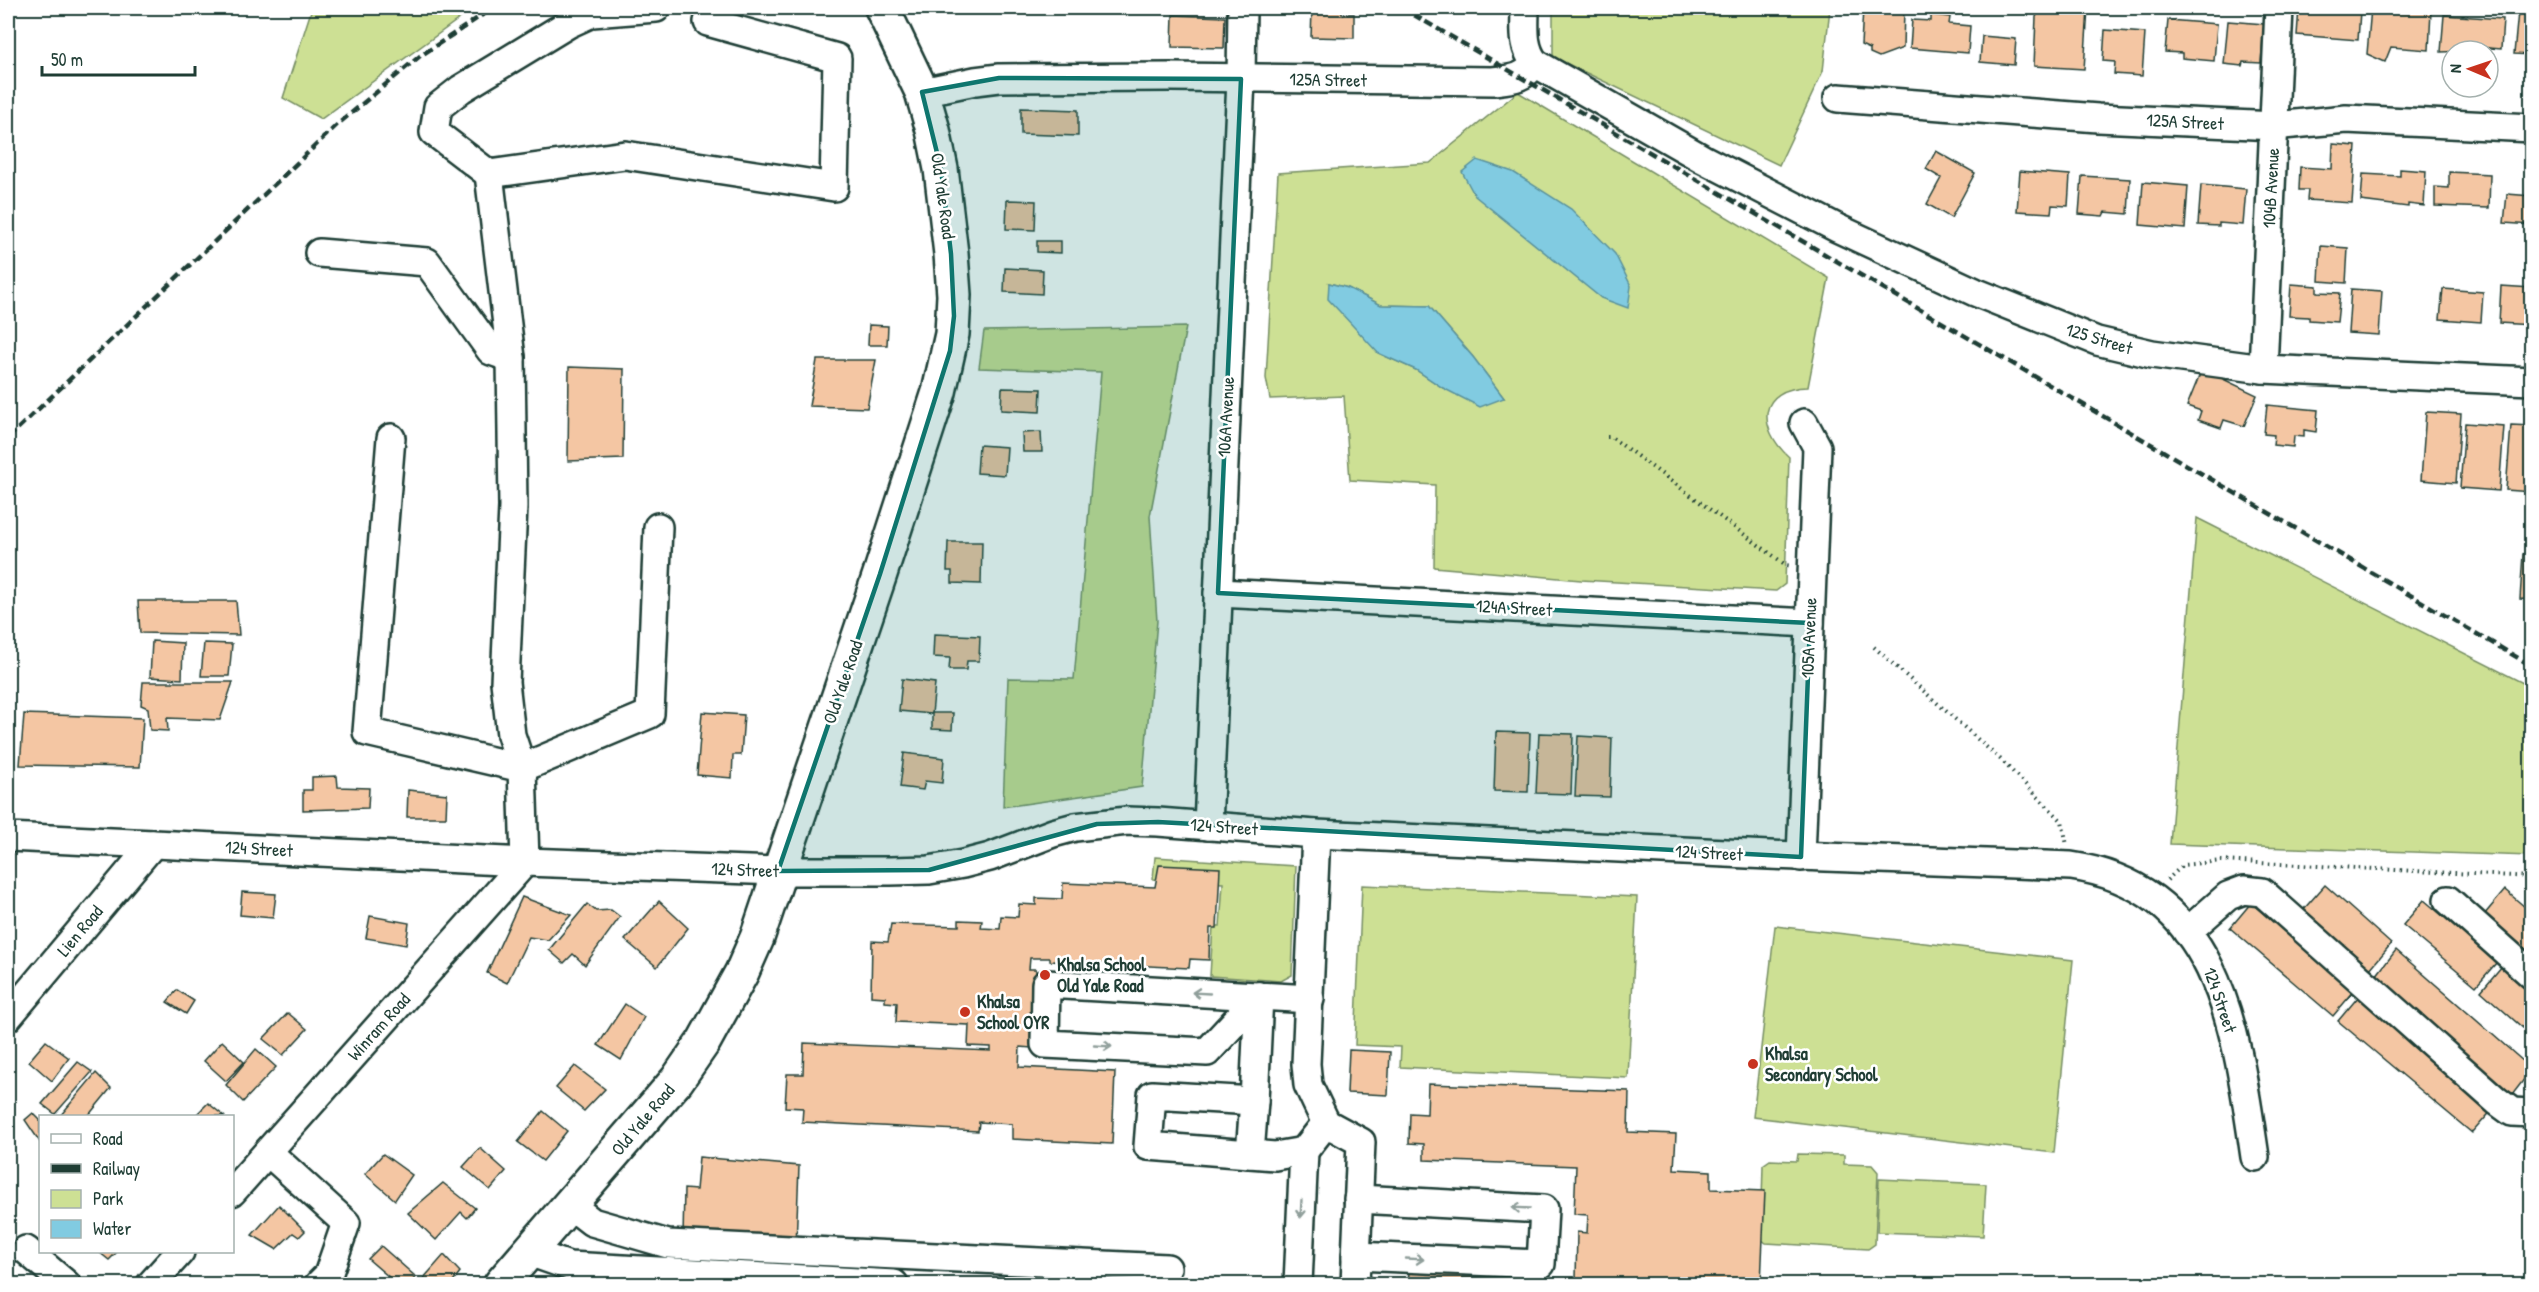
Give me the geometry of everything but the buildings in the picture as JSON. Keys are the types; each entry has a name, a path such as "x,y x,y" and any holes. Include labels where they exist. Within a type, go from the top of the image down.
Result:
{"main road":[{"name":"Old Yale Road","path":"501,1284 650,1113 704,1041 742,972 757,938 939,392 951,343 954,295 941,169 922,92 882,8"}],"street":[{"path":"656,8 592,13 568,24 461,89 438,107 434,132 489,174 625,155 834,187 837,58 708,22"},
{"name":"106A Avenue","path":"1208,826 1241,79 1242,8"},
{"path":"1525,8 1526,49 1535,63"},
{"name":"104B Avenue","path":"2264,369 2279,8"},
{"name":"125A Street","path":"922,92 999,78 1493,81 1521,77 1529,72 1535,63"},
{"name":"125 Street","path":"1535,63 1703,159 1907,261 2075,333 2152,354 2264,369 2532,381"},
{"name":"125A Street","path":"1838,98 2062,115 2274,126 2346,119 2532,128"},
{"path":"489,174 511,358 513,507 505,682 511,735 522,768 525,862"},
{"path":"319,253 427,262 491,351 511,358"},
{"name":"105A Avenue","path":"1801,857 1817,447 1804,423"},
{"path":"391,438 368,732 522,768 650,714 658,527"},
{"name":"124A Street","path":"1218,593 1810,623"},
{"name":"124 Street","path":"8,837 525,862 778,871 929,870 990,857 1075,827 1127,821 1316,834 1801,857 2071,866 2097,870 2123,880 2150,895 2179,921 2201,950 2217,982 2243,1074 2255,1157"},
{"path":"1316,834 1306,1064 1308,1085 1326,1123 1361,1142 1355,1284"},
{"name":"Lien Road","path":"8,1017 153,844"},
{"name":"Winram Road","path":"234,1190 525,862"},
{"path":"2187,932 2228,896 2244,890 2262,892 2497,1101 2512,1112 2532,1113"},
{"path":"2448,900 2532,975"},
{"path":"1259,996 1207,1052 1045,1044 1046,984 1259,996 1310,999"},
{"path":"1250,1154 1259,996"},
{"path":"1254,1101 1152,1095 1149,1146 1275,1156 1304,1151"},
{"path":"1298,1284 1304,1151 1326,1123"},
{"path":"268,1152 346,1224 328,1275 319,1284"},
{"path":"1356,1256 1541,1264 1544,1209 1358,1199"},
{"path":"570,1205 592,1222 668,1244 1167,1268"},
{"path":"26,1250 66,1284"},
{"path":"529,1252 569,1266 585,1275 894,1284"},
{"path":"151,1284 178,1253"}],"path":[{"path":"1607,437 1611,437 1786,565 1812,571"},
{"path":"1874,647 2000,759 2062,821 2071,866"},
{"path":"2169,878 2183,865 2221,861 2532,877"}],"highlighted area":[{"path":"999,78 1241,79 1218,593 1810,623 1801,857 1158,822 1097,824 929,870 778,871 880,574 950,351 954,316 951,254 941,169 922,92"}],"green space":[{"path":"312,8 474,8 321,119 283,98"},
{"path":"1553,8 1830,8 1823,71 1779,165 1553,57"},
{"path":"1518,92 1829,278 1808,387 1791,389 1779,394 1771,402 1767,412 1771,434 1789,457 1785,584 1776,591 1581,580 1434,567 1435,485 1350,480 1344,396 1270,399 1266,378 1278,173 1430,163","holes":["1329,283 1348,288 1381,305 1429,306 1473,357 1504,398 1443,388 1416,370 1378,353"]},
{"path":"1186,327 1150,516 1157,621 1142,787 1003,807 1008,678 1074,679 1101,372 979,368 984,331"},
{"path":"2197,518 2531,687 2531,856 2170,844"},
{"path":"1155,857 1296,866 1292,975 1281,981 1210,976 1213,926 1220,926 1223,883 1153,879"},
{"path":"1362,885 1637,897 1628,1078 1400,1067 1401,1047 1355,1045"},
{"path":"1775,926 2073,960 2054,1153 1753,1117"},
{"path":"1798,1154 1844,1155 1844,1164 1872,1165 1878,1172 1875,1244 1868,1249 1766,1243 1761,1239 1763,1165 1770,1160 1797,1161"},
{"path":"1879,1179 1986,1184 1983,1236 1877,1232"}],"water":[{"path":"1477,160 1513,172 1571,209 1615,254 1631,286 1628,308 1601,298 1475,196 1462,172"},
{"path":"1329,283 1348,288 1381,305 1429,306 1473,357 1504,398 1480,407 1443,388 1416,370 1378,353 1328,299"}],"railway":[{"path":"8,438 338,124 420,56 493,8"},
{"path":"1402,8 2532,666"}],"place":[{"name":"Khalsa School Old Yale Road","path":"1045,975"},
{"name":"Khalsa School OYR","path":"965,1012"},
{"name":"Khalsa Secondary School","path":"1753,1064"}]}
